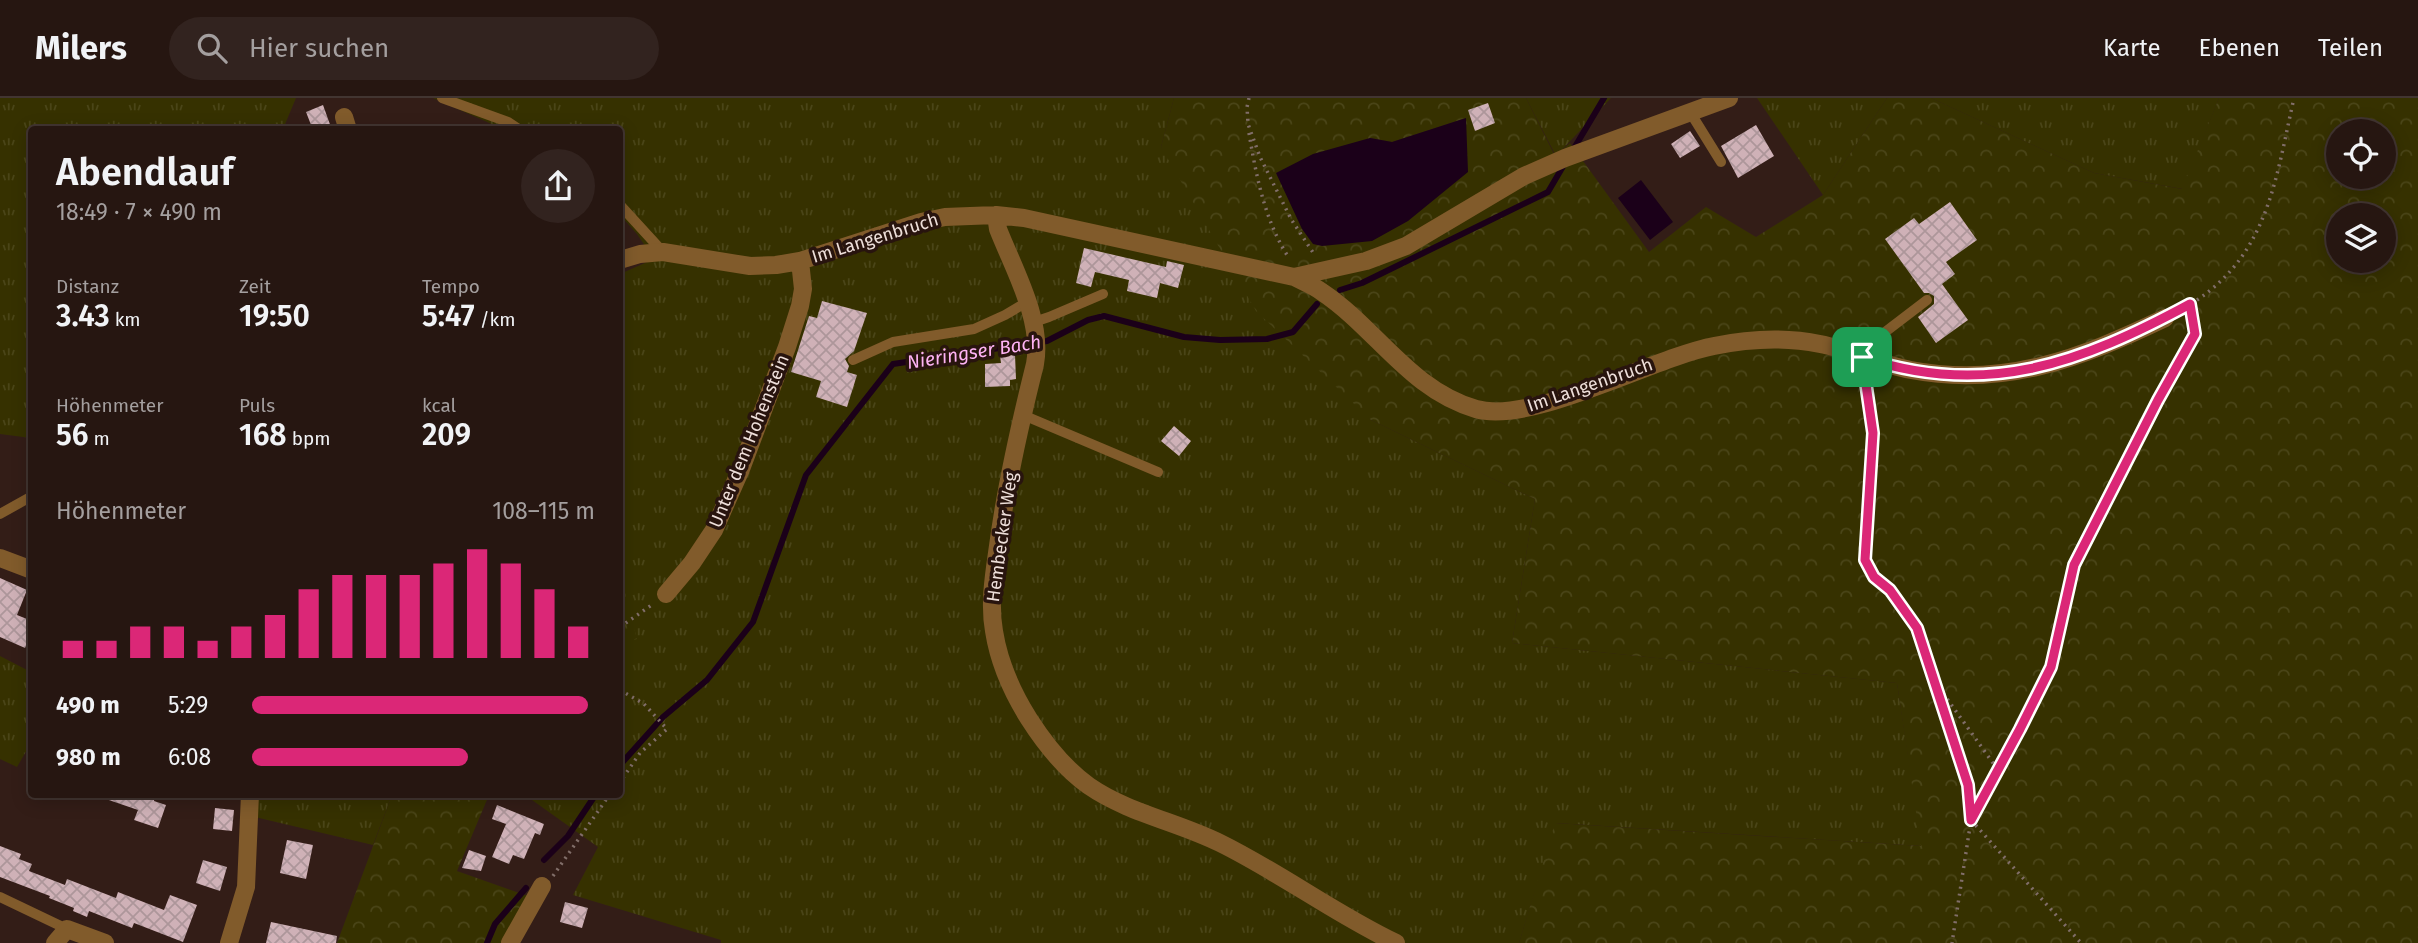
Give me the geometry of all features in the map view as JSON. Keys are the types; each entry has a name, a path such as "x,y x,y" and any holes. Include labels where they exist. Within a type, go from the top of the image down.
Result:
{"street":[{"name":"Im Langenbruch","path":"623,259 663,252 750,266 776,265 800,261 921,222 967,215 996,215 1024,218 1294,270 1325,270 1366,261 1406,246 1524,176 1565,158 1729,98"},
{"path":"996,215 998,229 1027,302 1036,336"},
{"name":"Unter dem Hohenstein","path":"666,594 692,563 714,530 741,469 788,347 800,306 803,289 800,261"},
{"name":"Im Langenbruch","path":"1294,270 1344,309 1413,376 1436,392 1479,410 1507,411 1539,406 1669,358 1714,346 1783,339 1820,344 1884,364 1945,376 2014,373 2051,365 2104,347 2165,318"},
{"name":"Hembecker Weg","path":"1036,336 1002,517 992,600 993,628 998,649 1015,696 1041,738 1088,785 1111,798 1218,842 1396,943"},
{"path":"0,558 28,568"},
{"path":"229,943 247,887 250,798"},
{"path":"510,943 542,886"},
{"path":"55,943 67,929 105,943"}],"lane":[{"path":"442,98 514,126"},
{"path":"1690,113 1721,162"},
{"path":"623,208 663,252"},
{"path":"1036,336 1049,317 1103,294"},
{"path":"1859,356 1927,300"},
{"path":"853,360 894,342 974,329 1027,302"},
{"path":"1023,415 1158,472"},
{"path":"0,514 28,498"},
{"path":"0,897 67,929"}],"path":[{"path":"1249,98 1248,124 1256,172 1279,242 1294,270"},
{"path":"2165,318 2218,285 2247,251 2269,207 2294,98"},
{"path":"1248,124 1260,157 1304,242 1325,270"},
{"path":"1971,820 2051,667 2074,565 2158,400 2195,334 2190,304"},
{"path":"1859,356 1873,433 1865,560 1874,577 1890,590 1917,628 1968,785 1971,820 1951,943"},
{"path":"623,625 666,594"},
{"path":"1932,678 1998,770"},
{"path":"623,692 644,704 667,729 639,753 623,777"},
{"path":"542,886 554,874 607,798"},
{"path":"1971,820 2081,943"}],"green space":[{"path":"0,98 296,98 284,126 28,126 28,438 0,434"},
{"path":"433,98 1174,98 1161,147 1371,420 1535,499 1512,643 1897,683 1922,846 1556,823 1519,943 721,943 721,940 573,895 598,847 529,798 623,798 623,273 654,259 623,218 623,126 496,126"},
{"path":"1174,98 1526,98 1555,156 1570,143 1649,252 1706,207 1756,237 1823,195 1887,98 1931,98 2094,173 2182,189 2219,98 2418,98 2418,943 1519,943 1555,823 1921,846 1897,683 1512,643 1535,499 1371,420 1256,311 1161,147","holes":["1466,118 1302,229 1370,138 1392,142"]},
{"path":"1526,98 1611,98 1556,156"},
{"path":"1757,98 1887,98 1823,195"},
{"path":"1931,98 2219,98 2183,189 2094,173"},
{"path":"623,588 624,589 637,639 623,643"},
{"path":"0,656 28,670 28,748 17,767 0,759"},
{"path":"253,798 391,798 373,845 255,817"},
{"path":"391,798 488,798 457,871 528,896 503,943 337,943"}],"shaded area":[{"path":"1466,118 1468,172 1408,221 1372,241 1322,246 1313,244 1302,229 1276,173 1313,154 1370,138 1392,142"},
{"path":"1641,180 1673,222 1650,240 1618,198"}],"building":[{"path":"1488,103 1495,123 1475,131 1468,110"},
{"path":"323,105 331,126 311,126 306,112"},
{"path":"1756,125 1774,156 1738,178 1721,146"},
{"path":"1690,131 1700,146 1680,158 1671,144"},
{"path":"1950,202 1977,240 1946,262 1955,274 1942,284 1968,320 1936,343 1918,317 1934,304 1934,296 1924,293 1885,239 1914,218 1919,224"},
{"path":"1084,248 1166,267 1167,261 1184,265 1178,288 1160,283 1157,298 1127,291 1129,280 1095,272 1091,287 1076,283"},
{"path":"822,301 867,313 854,351 845,359 849,366 847,372 857,375 847,407 816,397 821,381 791,372 809,316 817,318"},
{"path":"1015,355 1016,379 1010,380 1010,386 985,387 985,364 1001,363 1000,356"},
{"path":"1174,426 1191,441 1179,456 1161,441"},
{"path":"0,578 27,590 17,615 28,619 28,642 25,648 0,637"},
{"path":"103,798 154,798 154,801 166,805 158,828 134,820 138,810"},
{"path":"497,805 544,824 540,835 535,833 524,859 513,855 509,864 492,857 506,824 492,819"},
{"path":"215,808 234,810 232,831 213,829"},
{"path":"287,840 313,845 306,879 280,873"},
{"path":"0,846 21,854 19,859 32,864 29,871 65,885 67,879 116,898 118,892 164,910 170,895 197,905 183,942 134,923 132,928 89,911 87,917 73,911 74,908 49,898 50,896 0,877"},
{"path":"469,850 486,856 481,871 462,868"},
{"path":"203,860 227,867 220,891 196,883"},
{"path":"565,902 588,908 582,928 560,922"},
{"path":"271,922 337,936 336,943 266,943"}],"waterway":[{"name":"Nieringser Bach","path":"1573,150 1604,98"},
{"name":"Nieringser Bach","path":"1340,290 1362,283 1548,192 1565,163"},
{"name":"Nieringser Bach","path":"623,762 663,717 707,680 753,622 806,475 893,364 1047,341 1088,320 1104,316 1184,337 1220,340 1267,339 1293,332 1317,304"},
{"name":"Nieringser Bach","path":"544,860 568,836 593,798"},
{"name":"Nieringser Bach","path":"487,943 495,924 526,888"}],"route":[{"path":"2190,304 2195,334 2158,400 2074,565 2051,667 1971,820 1968,785 1917,628 1890,590 1874,577 1865,560 1866,509 1873,433 1862,357 1945,376 2014,373 2051,365 2104,347 2190,304"}]}
